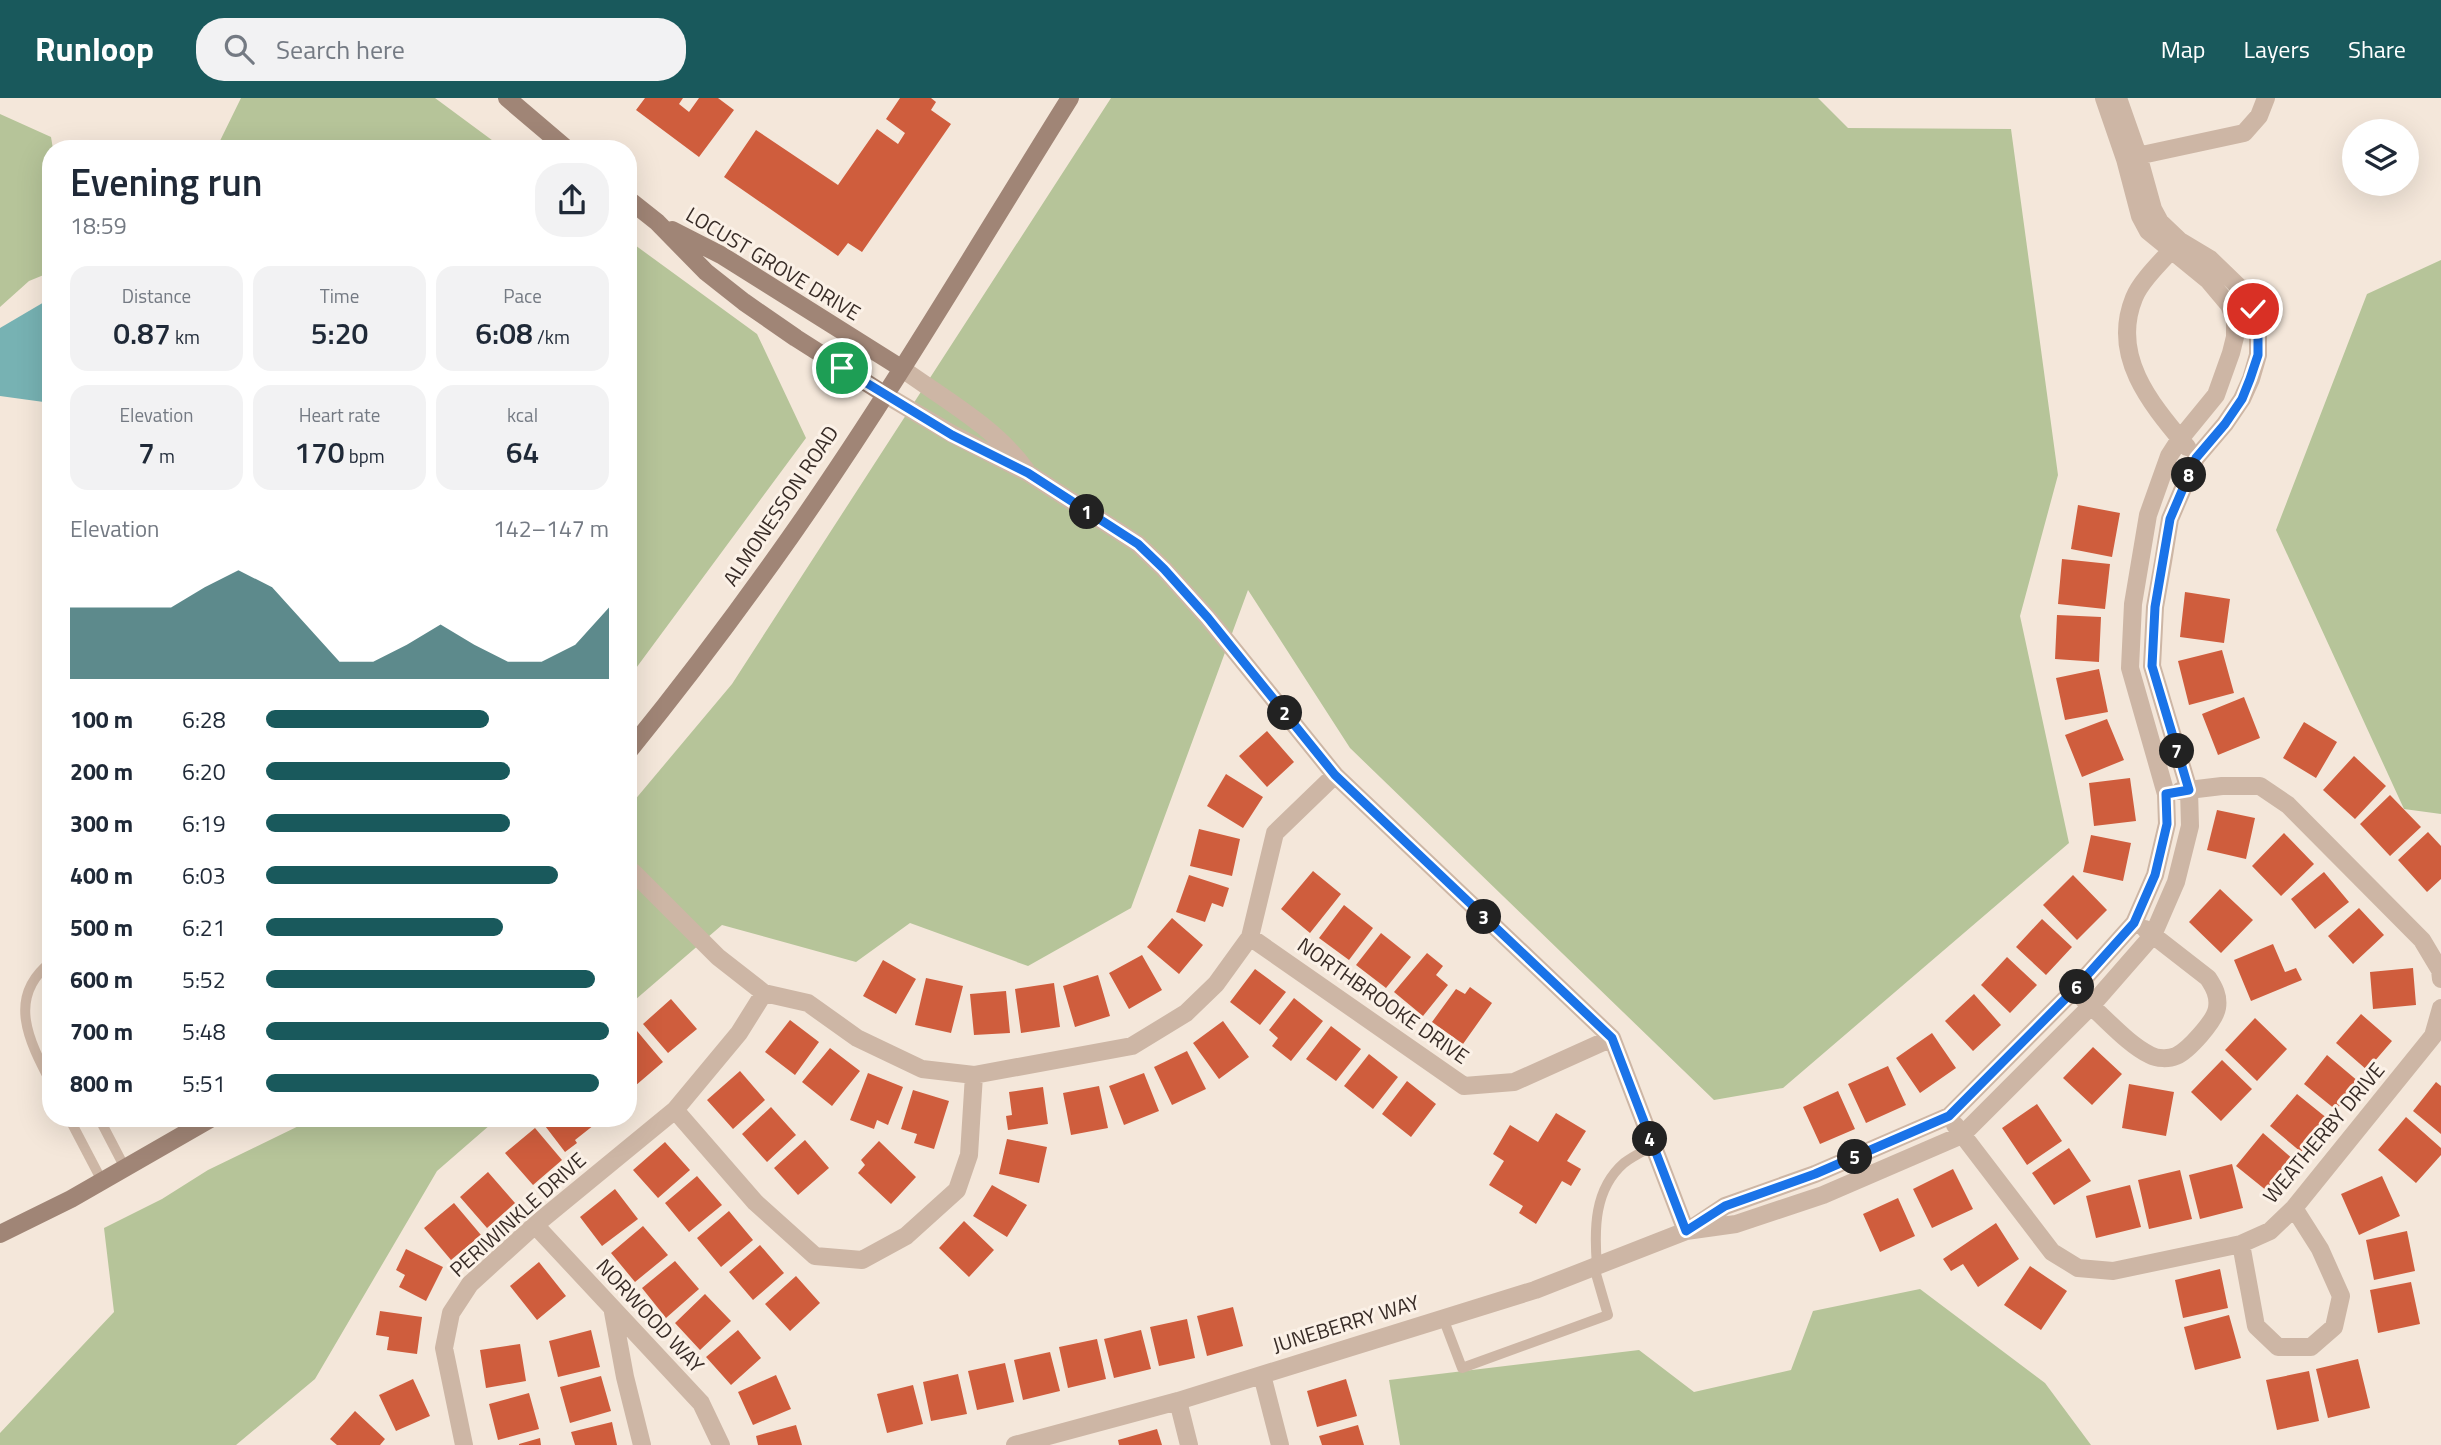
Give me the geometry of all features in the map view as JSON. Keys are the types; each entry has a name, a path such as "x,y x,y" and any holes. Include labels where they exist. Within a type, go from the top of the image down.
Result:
{"main road":[{"name":"ALMONESSON ROAD","path":"637,741 678,691 792,535 901,368 1070,98"},
{"path":"514,100 557,140"},
{"name":"LOCUST GROVE DRIVE","path":"637,206 657,222 706,271 744,302 884,394"},
{"name":"LOCUST GROVE DRIVE","path":"657,222 721,256 901,368"},
{"path":"0,1234 102,1181 196,1127"}],"street":[{"name":"JUNEBERRY WAY","path":"1015,1445 1178,1401 1535,1290 1686,1231 1725,1206 1815,1174 1949,1116 2073,991 2134,923 2158,862 2167,824 2166,794 2130,668 2133,604 2148,516 2169,456 2216,395 2231,353 2235,320 2229,305 2176,246 2160,222 2104,98"},
{"name":"JUNEBERRY WAY","path":"2118,98 2132,157"},
{"path":"2132,157 2244,133 2259,116 2266,98"},
{"path":"2176,246 2134,297 2127,328 2131,367 2152,405 2196,458"},
{"name":"JUNEBERRY WAY","path":"1686,1231 1736,1224 1823,1195 1962,1135 2091,1006 2153,935 2179,871 2189,826 2189,790 2152,666 2155,607 2162,562 2170,519 2196,458 2242,399 2258,355 2258,332 2253,309 2239,287 2210,259 2176,246"},
{"path":"901,368 969,416 1013,452 1028,473"},
{"path":"884,394 952,435 1028,473 1138,544 1164,569 1208,618 1335,775 1612,1038 1686,1231"},
{"path":"2141,557 2162,562"},
{"path":"2130,668 2152,666"},
{"path":"637,874 718,957 764,993 808,1003 857,1038 922,1069 974,1075 1132,1046 1185,1013 1216,984 1250,937 1275,833 1335,775"},
{"path":"2166,794 2222,786 2260,786 2288,805 2422,940 2440,970 2441,979"},
{"path":"2073,991 2151,1056 2174,1057 2183,1052 2208,1026 2217,1010 2218,999 2208,978 2134,923"},
{"name":"NORTHBROOKE DRIVE","path":"1250,937 1464,1086 1514,1082 1612,1038"},
{"name":"PERIWINKLE DRIVE","path":"461,1444 444,1348 451,1313 470,1284 535,1225 675,1110 739,1033 764,993"},
{"name":"WEATHERBY DRIVE","path":"1949,1116 2052,1252 2078,1268 2113,1271 2241,1244 2270,1231 2294,1208 2433,1036 2441,1008"},
{"path":"675,1110 755,1202 815,1256 862,1260 906,1236 957,1190 969,1155 974,1075"},
{"path":"1815,1174 1823,1195"},
{"path":"2241,1244 2256,1326 2278,1347 2311,1347 2334,1327 2341,1296 2320,1249 2294,1208"},
{"name":"NORWOOD WAY","path":"535,1225 701,1403 721,1445"},
{"path":"613,1311 625,1377 642,1445"},
{"path":"1262,1375 1280,1445"},
{"path":"1178,1401 1189,1445"}],"lane":[{"path":"42,971 29,984 25,997 25,1012 35,1053 42,1066"},
{"path":"74,1127 102,1181"},
{"path":"104,1127 125,1168"},
{"path":"1443,1318 1462,1368 1608,1315 1596,1266 1596,1214 1612,1176 1626,1161 1653,1146"}],"green space":[{"path":"241,98 435,98 492,140 220,140"},
{"path":"1111,98 1818,98 1848,128 2011,129 2058,475 2020,616 2069,843 1783,1088 1714,1100 1350,748 1248,590 1131,908 1028,966 910,923 856,962 722,925 637,998 637,797 732,684"},
{"path":"0,114 51,137 52,140 42,140 42,276 29,281 0,307"},
{"path":"637,247 757,334 806,438 637,667"},
{"path":"2441,260 2441,814 2404,809 2276,530 2367,294"},
{"path":"296,1127 488,1127 437,1171 315,1379 236,1445 0,1445 0,1433 114,1312 104,1228 162,1199 208,1170"},
{"path":"1920,1289 2045,1383 2091,1445 1400,1445 1389,1380 1639,1350 1694,1392 1791,1370 1813,1311"}],"water":[{"path":"42,303 42,402 0,396 0,328"}],"building":[{"path":"645,98 683,98 679,104 689,112 699,98 718,98 734,110 699,157 636,110"},
{"path":"900,98 931,98 936,102 931,110 951,124 862,252 848,243 838,256 724,177 756,130 838,185 877,129 898,144 905,133 886,119"},
{"path":"2078,505 2120,513 2112,557 2071,549"},
{"path":"2062,559 2110,564 2105,609 2058,604"},
{"path":"2185,592 2230,599 2224,643 2180,637"},
{"path":"2057,615 2101,617 2099,662 2055,659"},
{"path":"2222,650 2234,693 2189,705 2178,661"},
{"path":"2099,669 2108,712 2065,720 2056,678"},
{"path":"2244,697 2260,738 2218,755 2202,714"},
{"path":"2107,719 2124,760 2082,777 2065,735"},
{"path":"2304,722 2337,742 2316,778 2283,758"},
{"path":"1267,731 1294,762 1267,787 1239,756"},
{"path":"2354,756 2386,786 2355,819 2323,790"},
{"path":"1226,774 1263,797 1243,828 1207,806"},
{"path":"2130,778 2136,821 2094,826 2089,783"},
{"path":"2390,795 2421,827 2390,856 2360,824"},
{"path":"2217,810 2255,818 2246,859 2207,850"},
{"path":"1199,829 1240,839 1232,876 1190,866"},
{"path":"2428,832 2441,846 2441,879 2427,892 2398,860"},
{"path":"2284,833 2314,864 2281,896 2252,866"},
{"path":"2091,835 2131,843 2123,881 2083,872"},
{"path":"1313,871 1341,894 1310,933 1281,909"},
{"path":"2324,872 2349,902 2315,929 2291,899"},
{"path":"1189,875 1229,888 1223,907 1212,903 1205,922 1176,912"},
{"path":"2073,875 2107,910 2077,940 2043,905"},
{"path":"2220,889 2253,920 2221,953 2189,922"},
{"path":"1344,905 1373,928 1349,960 1319,938"},
{"path":"2359,908 2384,935 2353,964 2328,936"},
{"path":"1172,918 1203,945 1179,974 1147,947"},
{"path":"2042,919 2072,947 2046,975 2016,947"},
{"path":"1381,933 1411,957 1386,988 1356,965"},
{"path":"2273,944 2285,972 2296,968 2302,980 2251,1001 2234,960"},
{"path":"1427,953 1443,966 1436,975 1448,985 1423,1016 1394,992"},
{"path":"1142,955 1162,990 1129,1009 1109,973"},
{"path":"2007,957 2037,985 2010,1013 1981,985"},
{"path":"883,960 916,979 896,1014 863,996"},
{"path":"2413,968 2416,1005 2373,1009 2370,972"},
{"path":"1255,969 1286,992 1260,1025 1230,1002"},
{"path":"1098,975 1110,1016 1075,1027 1063,986"},
{"path":"926,978 963,986 951,1033 915,1025"},
{"path":"1054,983 1060,1027 1021,1033 1015,989"},
{"path":"1470,987 1492,1003 1463,1044 1432,1022 1456,989 1465,994"},
{"path":"1006,991 1010,1033 974,1035 970,994"},
{"path":"1974,994 2001,1025 1973,1051 1945,1021"},
{"path":"1294,998 1323,1021 1291,1061 1272,1046 1278,1038 1269,1030"},
{"path":"671,999 697,1029 668,1053 643,1024"},
{"path":"2361,1014 2392,1041 2367,1070 2336,1043"},
{"path":"2255,1018 2287,1049 2257,1081 2225,1050"},
{"path":"790,1020 819,1042 795,1075 765,1052"},
{"path":"1223,1021 1249,1057 1219,1079 1193,1043"},
{"path":"1331,1026 1361,1049 1336,1081 1306,1059"},
{"path":"637,1031 663,1062 637,1084"},
{"path":"1932,1033 1956,1068 1920,1093 1896,1058"},
{"path":"2093,1047 2122,1074 2092,1105 2063,1078"},
{"path":"830,1048 860,1071 832,1106 802,1082"},
{"path":"1187,1051 1206,1089 1172,1105 1154,1067"},
{"path":"1369,1054 1398,1077 1373,1109 1344,1086"},
{"path":"2327,1055 2359,1082 2336,1110 2304,1084"},
{"path":"2222,1060 2252,1089 2221,1121 2191,1092"},
{"path":"1888,1066 1906,1105 1866,1123 1848,1084"},
{"path":"740,1071 765,1100 733,1129 707,1100"},
{"path":"868,1073 903,1087 888,1125 877,1120 874,1129 850,1120"},
{"path":"1144,1073 1159,1111 1124,1125 1109,1086"},
{"path":"1407,1081 1436,1104 1411,1137 1382,1114"},
{"path":"2436,1082 2441,1086 2441,1134 2413,1111"},
{"path":"2129,1084 2174,1092 2166,1136 2122,1128"},
{"path":"1099,1086 1108,1128 1071,1135 1063,1093"},
{"path":"1043,1087 1048,1124 1008,1130 1006,1116 1012,1115 1009,1092"},
{"path":"913,1090 949,1101 934,1149 914,1143 917,1134 901,1129"},
{"path":"1838,1091 1855,1129 1820,1144 1803,1107"},
{"path":"2297,1094 2328,1119 2301,1152 2270,1126"},
{"path":"2037,1104 2062,1141 2027,1165 2002,1128"},
{"path":"771,1107 796,1135 767,1162 742,1134"},
{"path":"1556,1113 1586,1131 1567,1161 1581,1169 1571,1186 1562,1181 1536,1224 1519,1213 1523,1206 1489,1185 1504,1161 1493,1154 1510,1125 1538,1142"},
{"path":"2406,1117 2441,1148 2441,1155 2416,1183 2378,1150"},
{"path":"546,1127 591,1127 575,1140 577,1143 565,1152"},
{"path":"535,1128 562,1160 533,1185 505,1153"},
{"path":"2263,1133 2294,1160 2267,1191 2236,1166"},
{"path":"1007,1139 1047,1147 1039,1183 999,1174"},
{"path":"805,1140 829,1168 798,1195 774,1168"},
{"path":"879,1141 916,1177 891,1204 858,1173 865,1165 861,1160"},
{"path":"665,1142 690,1170 658,1198 633,1170"},
{"path":"2069,1148 2091,1181 2054,1205 2032,1173"},
{"path":"2232,1164 2243,1208 2200,1219 2189,1175"},
{"path":"1953,1169 1973,1209 1932,1228 1913,1189"},
{"path":"2180,1170 2192,1219 2149,1229 2138,1180"},
{"path":"488,1172 515,1203 487,1228 460,1197"},
{"path":"697,1176 722,1205 689,1232 665,1203"},
{"path":"2382,1176 2400,1216 2359,1235 2341,1194"},
{"path":"992,1185 1027,1205 1007,1237 973,1216"},
{"path":"2130,1185 2141,1227 2096,1238 2086,1196"},
{"path":"615,1189 638,1219 602,1246 580,1217"},
{"path":"1898,1198 1915,1236 1880,1252 1863,1214"},
{"path":"454,1203 481,1235 451,1260 424,1228"},
{"path":"729,1211 753,1240 721,1267 697,1238"},
{"path":"964,1221 994,1250 969,1277 939,1248"},
{"path":"1996,1223 2019,1259 1978,1287 1963,1264 1951,1271 1943,1259"},
{"path":"643,1226 668,1255 635,1282 611,1253"},
{"path":"2407,1231 2415,1271 2374,1280 2366,1240"},
{"path":"760,1245 784,1273 753,1300 729,1272"},
{"path":"406,1249 443,1267 426,1301 399,1287 405,1275 396,1270"},
{"path":"675,1261 699,1289 666,1318 642,1288"},
{"path":"539,1262 566,1296 537,1320 510,1286"},
{"path":"2030,1266 2067,1291 2041,1330 2004,1305"},
{"path":"2220,1269 2228,1308 2183,1318 2175,1280"},
{"path":"796,1276 820,1303 790,1331 765,1304"},
{"path":"2411,1282 2420,1324 2378,1333 2370,1290"},
{"path":"705,1294 731,1321 700,1350 675,1323"},
{"path":"1233,1307 1243,1346 1207,1356 1197,1316"},
{"path":"380,1311 422,1317 417,1354 387,1350 389,1337 376,1335"},
{"path":"2229,1315 2241,1358 2195,1370 2184,1327"},
{"path":"1187,1319 1195,1358 1159,1366 1150,1327"},
{"path":"591,1330 600,1367 558,1377 549,1341"},
{"path":"738,1330 761,1358 731,1385 706,1357"},
{"path":"1141,1330 1151,1369 1114,1378 1104,1339"},
{"path":"1097,1339 1106,1379 1068,1388 1059,1347"},
{"path":"520,1344 526,1381 486,1388 480,1350"},
{"path":"1050,1352 1060,1391 1023,1400 1014,1360"},
{"path":"2358,1359 2370,1408 2328,1418 2316,1369"},
{"path":"1005,1363 1014,1402 977,1410 968,1371"},
{"path":"2309,1371 2319,1421 2277,1430 2266,1380"},
{"path":"958,1374 967,1414 931,1421 923,1382"},
{"path":"776,1375 791,1409 753,1425 738,1392"},
{"path":"601,1376 611,1411 570,1423 560,1387"},
{"path":"413,1379 430,1416 396,1431 379,1395"},
{"path":"1346,1379 1357,1416 1317,1427 1307,1391"},
{"path":"913,1385 923,1424 887,1433 877,1394"},
{"path":"529,1393 539,1429 498,1440 489,1404"},
{"path":"355,1411 385,1439 380,1445 337,1445 330,1439"},
{"path":"612,1422 617,1445 575,1445 571,1432"},
{"path":"796,1425 802,1445 758,1445 756,1436"},
{"path":"1358,1425 1364,1445 1322,1445 1319,1436"},
{"path":"1157,1429 1162,1445 1119,1445 1118,1440"},
{"path":"540,1438 541,1445 519,1445 519,1444"}],"route":[{"path":"842,368 952,435 1028,473 1138,544 1164,569 1208,618 1335,775 1612,1038 1686,1231 1725,1206 1815,1174 1949,1116 2073,991 2134,923 2155,875 2167,824 2166,794 2189,790 2152,666 2155,607 2170,519 2196,458 2225,424 2242,399 2250,379 2258,355 2258,332 2253,309"}]}
